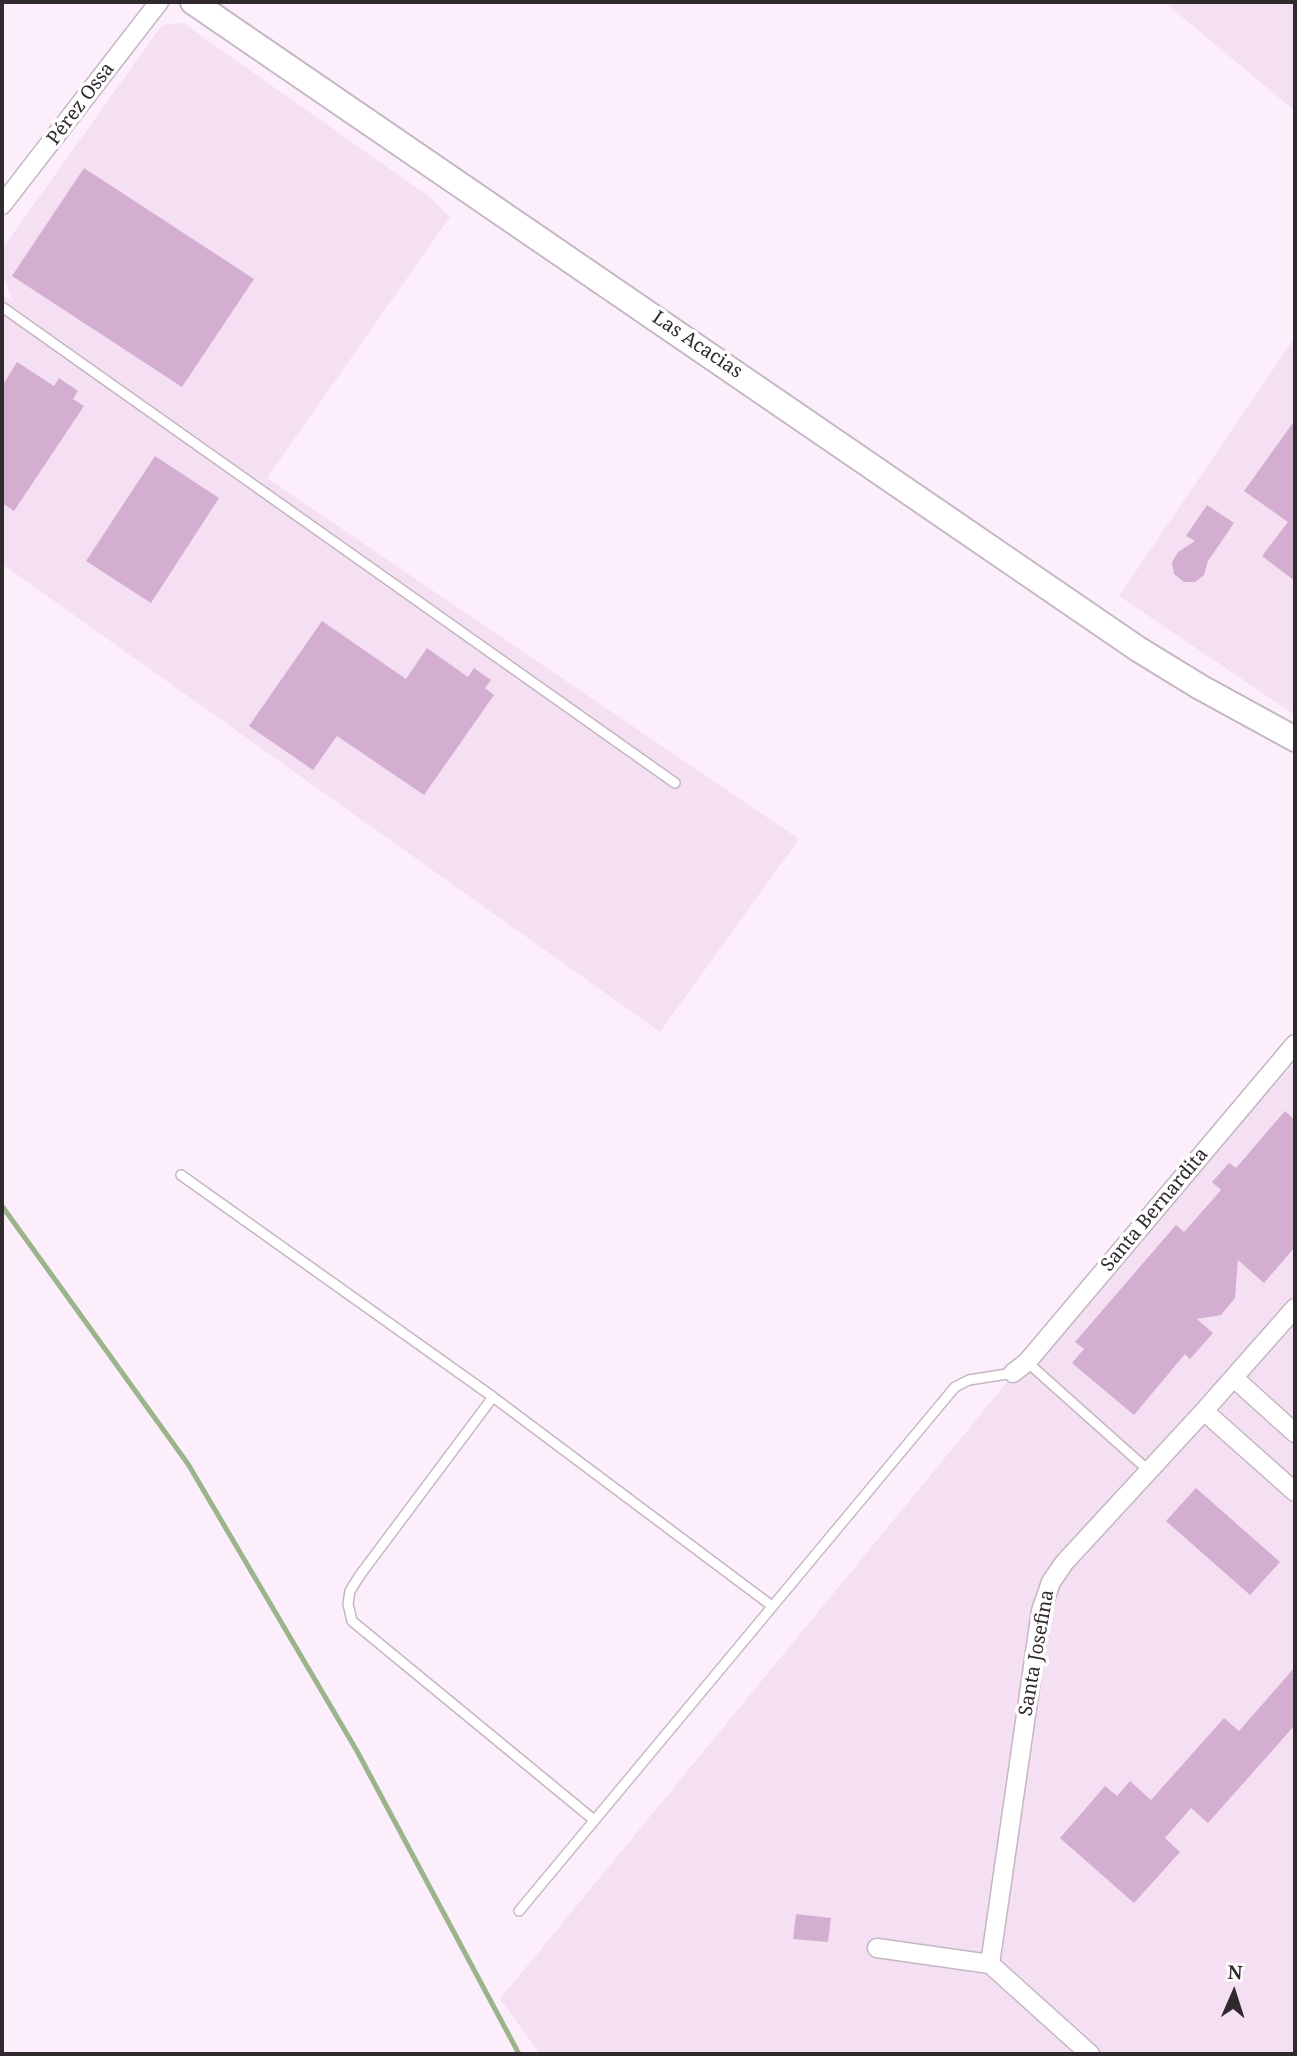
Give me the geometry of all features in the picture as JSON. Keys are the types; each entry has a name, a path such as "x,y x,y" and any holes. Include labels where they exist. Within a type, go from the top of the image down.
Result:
{"main road":[{"name":"Las Acacias","path":"194,2 1080,609 1200,687 1295,757"},
{"name":"Las Acacias","path":"1200,687 1295,739"}],"street":[{"name":"Pérez Ossa","path":"2,206 159,2"},
{"name":"Santa Bernardita","path":"1020,1368 1295,1044"},
{"name":"Santa Josefina","path":"990,1964 1045,1596 1051,1581 1064,1563 1295,1308"},
{"path":"1234,1378 1295,1433"},
{"path":"1204,1411 1295,1492"},
{"path":"877,1948 990,1964 1090,2054"}],"lane":[{"path":"2,307 674,783"},
{"path":"181,1175 493,1397 772,1606"},
{"path":"519,1912 955,1387 969,1380 1020,1368 1148,1470"},
{"path":"493,1397 360,1575 351,1591 348,1604 352,1621 594,1820"}],"shaded area":[{"path":"1164,2 1295,2 1295,111"},
{"path":"183,23 431,198 450,217 267,478 799,839 660,1032 2,564 2,295 13,302 2,273 2,249 162,25"},
{"path":"1295,337 1295,715 1119,596"},
{"path":"1295,1063 1295,2054 540,2054 500,1999 1049,1331"}],"building":[{"path":"84,168 254,279 182,387 12,276"},
{"path":"17,362 54,386 59,378 78,391 73,399 84,406 14,511 2,503 2,386"},
{"path":"1295,420 1295,581 1262,556 1288,522 1244,491"},
{"path":"155,456 219,498 151,603 86,561"},
{"path":"1207,505 1234,523 1208,561 1204,575 1195,582 1184,582 1174,574 1172,562 1178,552 1195,541 1186,536"},
{"path":"322,621 406,679 427,648 468,677 474,668 491,680 485,688 494,695 424,795 337,736 313,770 249,726"},
{"path":"1285,1111 1295,1120 1295,1247 1264,1283 1238,1260 1235,1298 1221,1315 1197,1319 1213,1333 1190,1359 1185,1354 1134,1415 1072,1363 1084,1349 1075,1342 1176,1225 1184,1232 1221,1190 1212,1182 1229,1163 1236,1168"},
{"path":"1196,1488 1280,1562 1250,1595 1166,1521"},
{"path":"1295,1667 1295,1725 1208,1823 1191,1808 1165,1838 1180,1852 1134,1903 1060,1838 1105,1786 1117,1796 1130,1781 1151,1800 1224,1718 1239,1731"},
{"path":"796,1914 831,1918 828,1942 793,1939"}],"waterway":[{"path":"2,1206 188,1464 357,1751 519,2054"}]}
